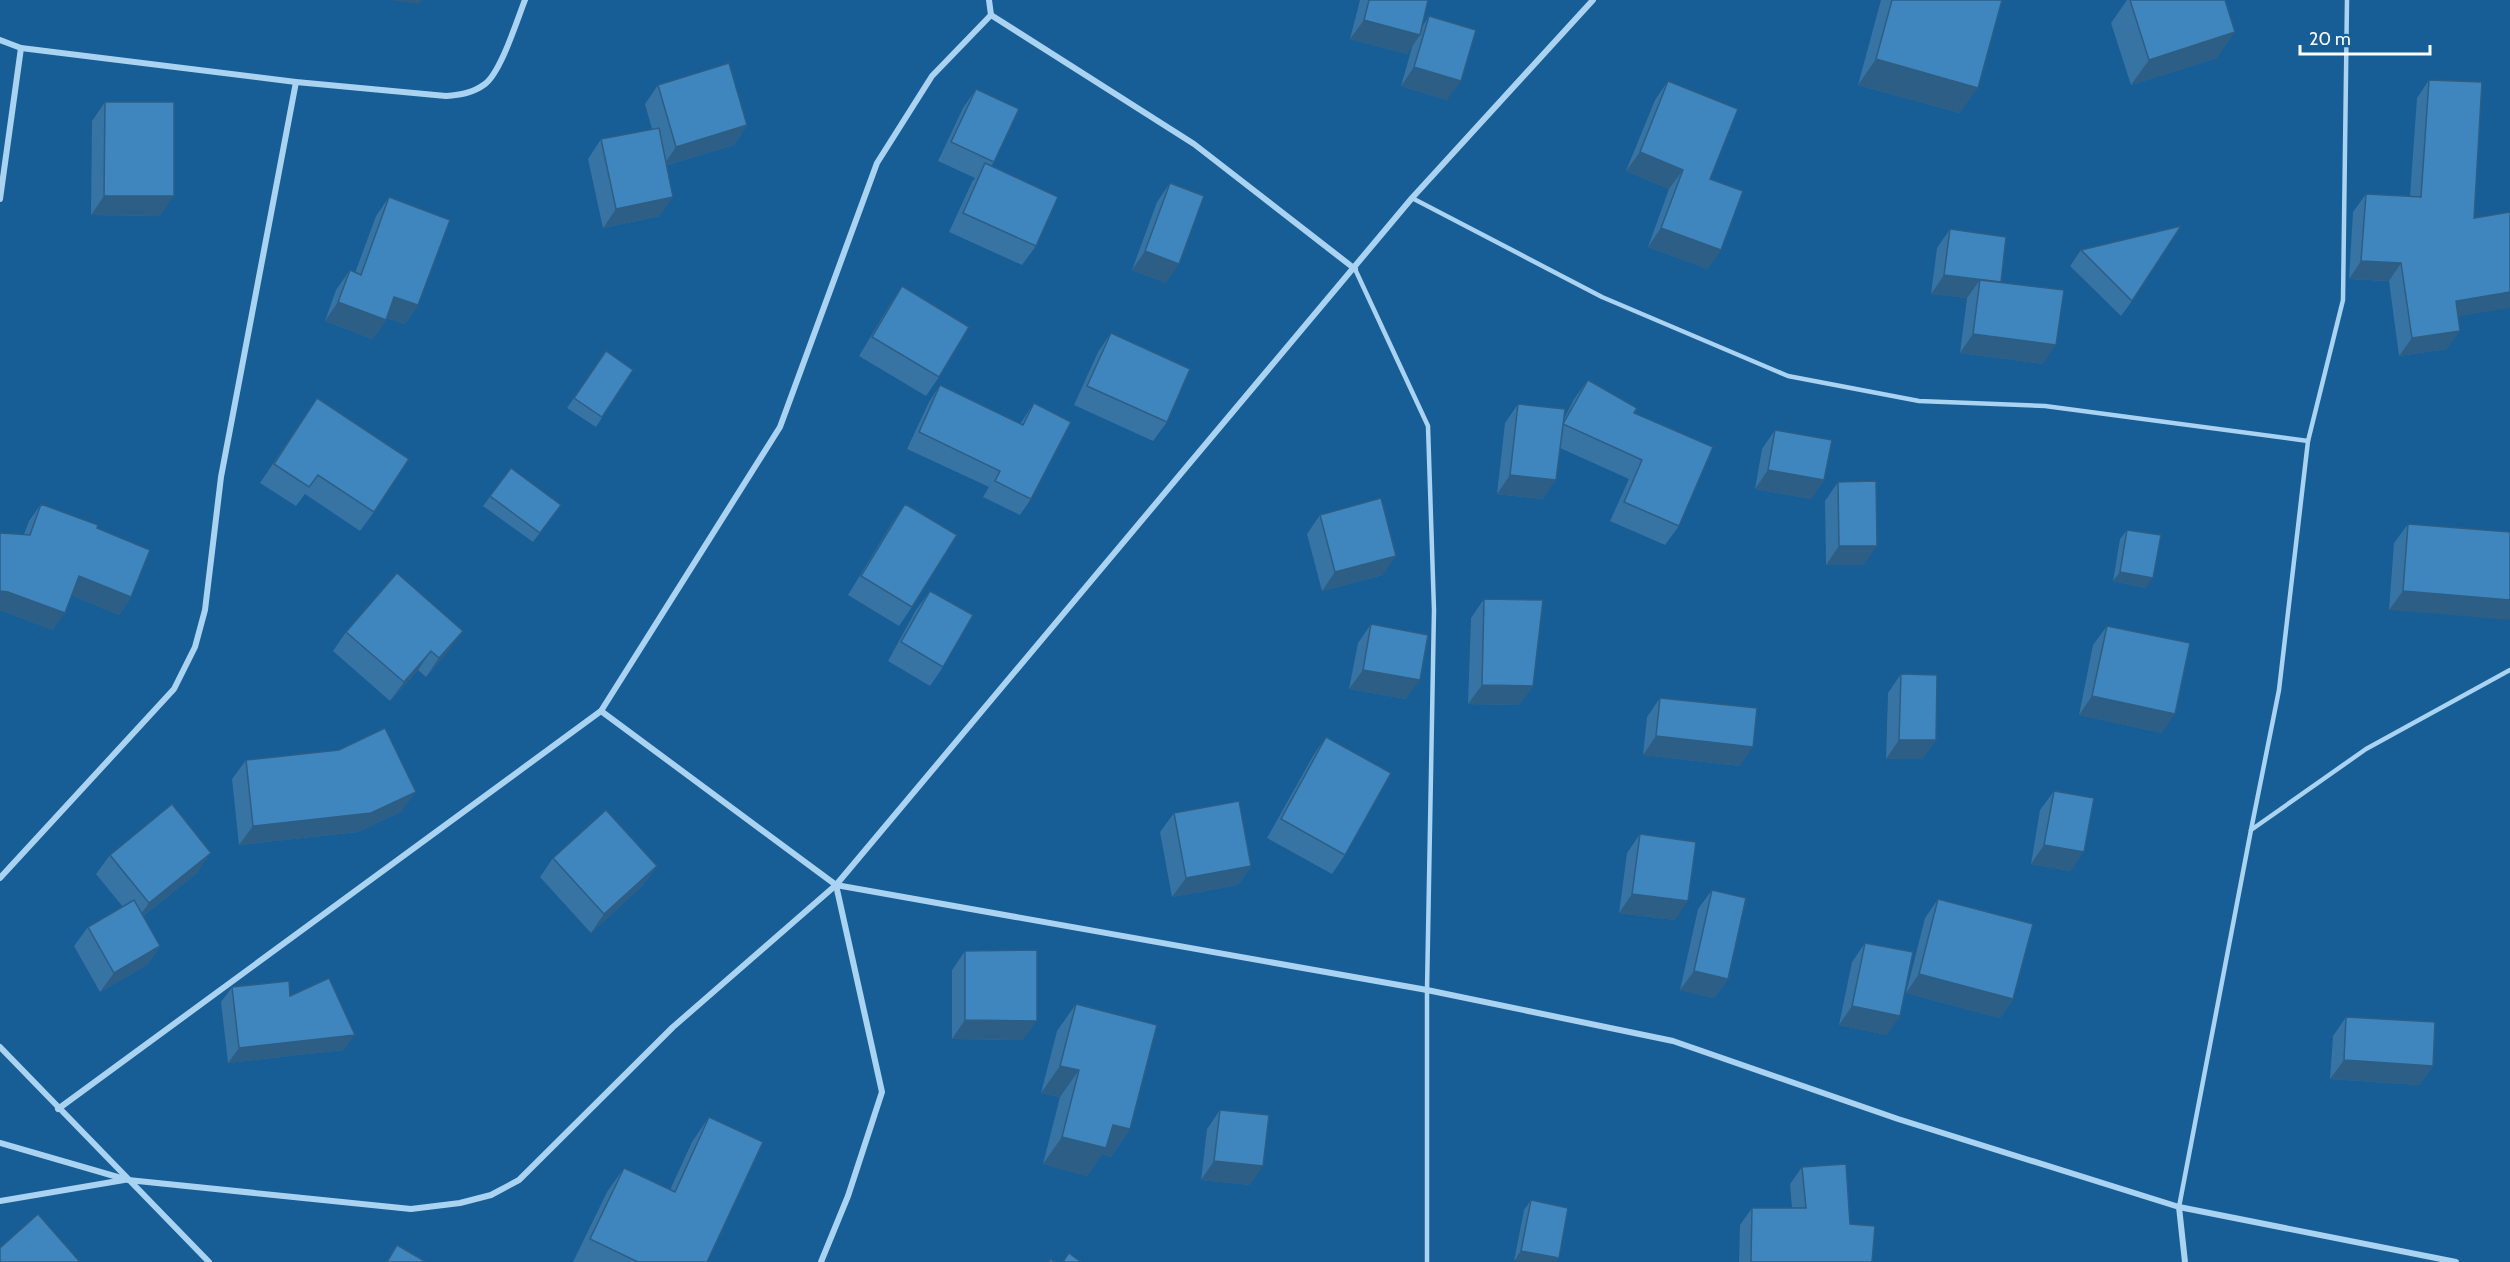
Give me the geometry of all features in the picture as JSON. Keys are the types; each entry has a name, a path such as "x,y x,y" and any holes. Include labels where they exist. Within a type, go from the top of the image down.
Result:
{"street":[{"path":"0,40 21,48 296,82 446,96 467,94 486,83 496,71 525,0"},
{"path":"989,0 991,15 1194,144 1354,269"},
{"path":"0,1143 128,1180 411,1209 460,1203 491,1195 519,1180 673,1027 837,885 1412,198 1593,0"},
{"path":"58,1109 602,711 780,427 877,162 932,76 991,15"},
{"path":"0,199 21,48"},
{"path":"0,878 174,689 195,647 205,610 221,477 296,82"},
{"path":"602,711 837,885 1427,990 1673,1041 1898,1119 2179,1208 2457,1262"},
{"path":"821,1262 848,1196 882,1092 837,885"},
{"path":"0,1047 209,1262"},
{"path":"0,1201 128,1180"},
{"path":"2179,1208 2185,1262"}],"lane":[{"path":"2179,1208 2279,690 2308,441 2343,300 2347,0"},
{"path":"1412,198 1602,297 1788,376 1919,401 2045,406 2308,441"},
{"path":"1354,269 1428,426 1434,610 1427,990 1427,1262"},
{"path":"2251,830 2366,749 2510,670"}],"building":[{"path":"1369,0 1428,0 1420,35 1364,20"},
{"path":"1892,0 2002,0 1978,88 1876,59"},
{"path":"2130,0 2225,0 2235,32 2149,60"},
{"path":"1429,16 1476,30 1461,81 1414,67"},
{"path":"729,63 747,125 676,147 658,85"},
{"path":"2429,80 2482,82 2474,218 2510,212 2510,292 2456,301 2460,331 2412,338 2401,263 2361,261 2366,194 2421,197"},
{"path":"1668,81 1738,109 1710,179 1743,191 1721,250 1661,228 1683,170 1640,152"},
{"path":"976,89 1019,109 994,162 951,142"},
{"path":"105,102 174,102 174,196 104,196"},
{"path":"659,128 673,197 616,209 601,139"},
{"path":"985,163 1058,197 1036,246 963,213"},
{"path":"1170,183 1204,196 1179,264 1145,251"},
{"path":"389,197 450,220 418,305 394,297 386,320 338,302 350,270 361,275"},
{"path":"2181,226 2132,301 2081,250"},
{"path":"1950,229 2006,237 2001,282 1944,275"},
{"path":"1980,280 2064,290 2056,345 1973,334"},
{"path":"902,286 969,327 939,377 872,337"},
{"path":"1111,333 1190,369 1167,422 1087,386"},
{"path":"606,351 633,370 602,417 574,398"},
{"path":"1588,380 1637,408 1634,413 1713,447 1679,526 1624,502 1642,460 1563,424"},
{"path":"940,385 1023,425 1034,403 1071,422 1031,499 995,481 1000,471 919,432"},
{"path":"317,398 409,459 374,512 318,475 309,487 274,464"},
{"path":"1518,404 1565,409 1556,480 1510,475"},
{"path":"1775,430 1832,440 1824,480 1768,470"},
{"path":"511,468 561,505 540,533 490,496"},
{"path":"1876,481 1877,546 1839,546 1838,482"},
{"path":"1381,498 1396,556 1335,572 1320,515"},
{"path":"41,504 98,525 97,528 150,550 131,597 79,576 65,613 0,591 0,533 30,535"},
{"path":"905,504 957,535 912,607 861,576"},
{"path":"2408,524 2510,532 2510,600 2403,591"},
{"path":"2127,530 2161,535 2153,578 2120,572"},
{"path":"397,573 463,631 439,658 431,651 404,682 346,632"},
{"path":"930,591 973,615 943,667 901,642"},
{"path":"1484,599 1543,600 1533,686 1482,685"},
{"path":"1371,624 1428,635 1420,680 1363,670"},
{"path":"2107,626 2190,643 2175,714 2092,696"},
{"path":"1901,674 1937,675 1936,740 1899,740"},
{"path":"1660,698 1757,708 1753,747 1656,736"},
{"path":"385,728 416,792 371,813 253,826 246,760 339,750"},
{"path":"1326,737 1391,773 1345,855 1281,819"},
{"path":"2054,791 2094,798 2084,852 2044,845"},
{"path":"1239,801 1251,866 1186,878 1174,813"},
{"path":"172,804 211,853 149,903 110,855"},
{"path":"606,810 657,866 604,914 553,858"},
{"path":"1640,834 1696,842 1688,901 1632,894"},
{"path":"1712,890 1746,898 1728,979 1694,971"},
{"path":"1938,899 2033,924 2013,999 1919,974"},
{"path":"134,900 160,946 114,973 88,927"},
{"path":"1865,943 1913,952 1900,1016 1852,1006"},
{"path":"1037,950 1037,1021 965,1020 965,951"},
{"path":"329,978 355,1035 239,1048 232,987 289,981 290,996"},
{"path":"1076,1004 1157,1025 1130,1129 1113,1125 1106,1148 1062,1137 1079,1070 1060,1066"},
{"path":"2346,1017 2435,1022 2433,1066 2344,1060"},
{"path":"1220,1110 1269,1115 1263,1166 1214,1161"},
{"path":"709,1117 763,1142 707,1262 638,1262 590,1239 624,1168 675,1192"},
{"path":"1846,1164 1850,1224 1875,1226 1872,1262 1751,1262 1752,1208 1806,1208 1802,1167"},
{"path":"1531,1200 1568,1208 1559,1258 1521,1251"},
{"path":"38,1214 80,1262 0,1262 0,1248"},
{"path":"397,1245 426,1262 387,1262"},
{"path":"1069,1253 1081,1262 1063,1262"}]}
